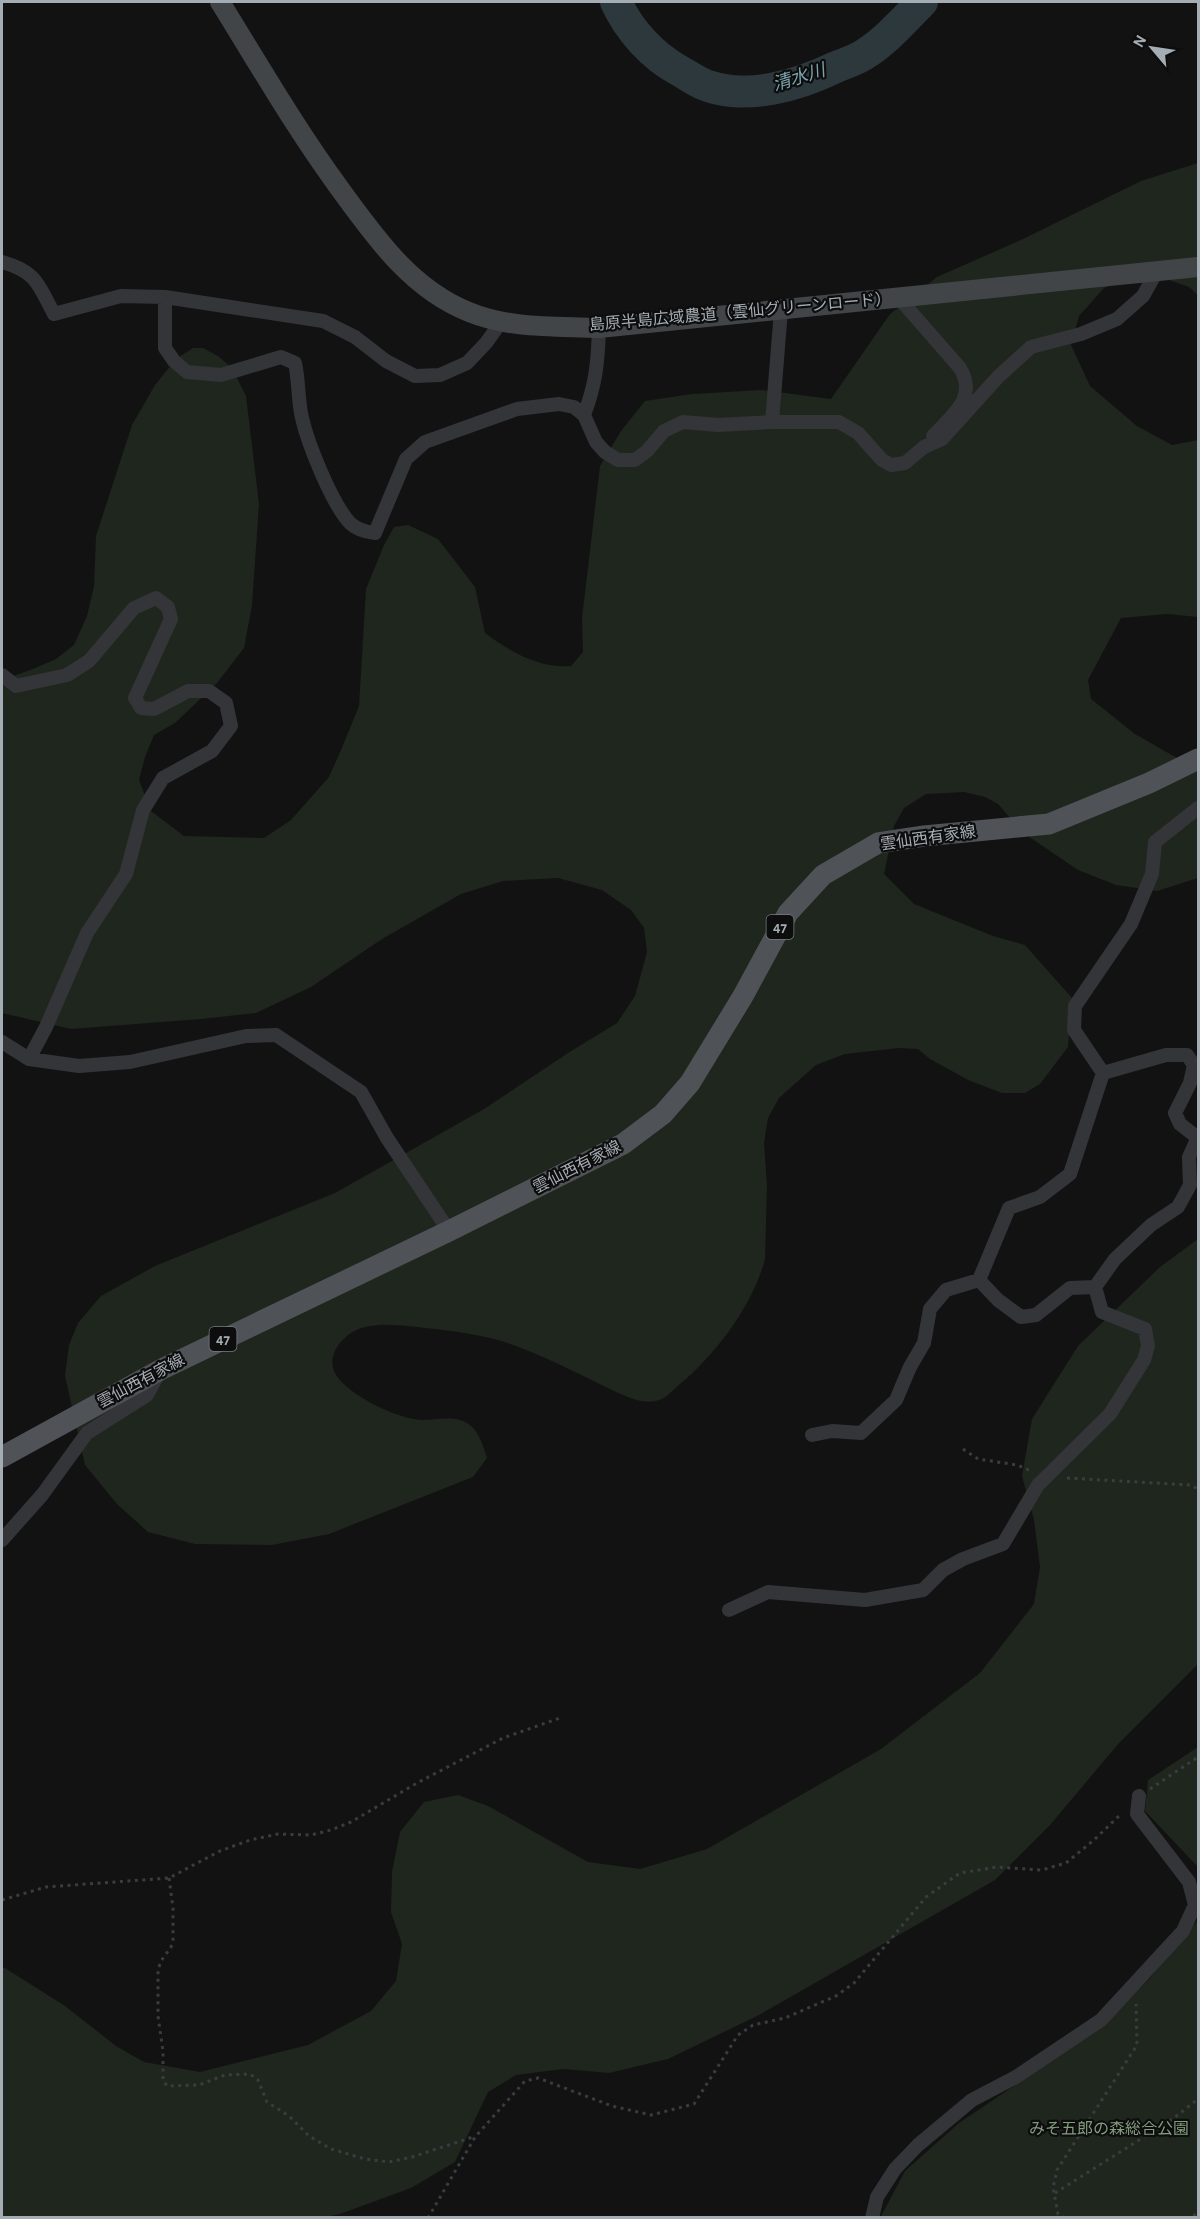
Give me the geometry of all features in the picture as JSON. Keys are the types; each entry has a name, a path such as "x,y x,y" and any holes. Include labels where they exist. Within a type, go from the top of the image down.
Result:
{"main road":[{"name":"雲仙西有家線","path":"2,1456 162,1369 449,1231 623,1144 663,1114 690,1083 743,996 788,913 823,875 878,843 924,836 1048,825 1149,783 1198,759"}],"street":[{"name":"島原半島広域農道（雲仙グリーンロード）","path":"220,2 306,142 382,246 412,276 440,296 468,312 501,322 599,328 1198,267"},
{"path":"2,262 18,267 34,277 54,314 121,296 165,297 323,321 355,337 386,361 416,376 440,375 467,363 486,344 501,322"},
{"path":"924,447 942,439 998,377 1031,347 1081,334 1117,319 1143,296 1157,271"},
{"path":"165,297 165,348 174,361 187,372 221,375 281,357 295,363 301,417 326,486 350,524 364,531 375,533 406,459 425,442 517,409 559,404 574,407 584,415 597,442 605,452 618,460 635,460 648,451 664,430 683,422 718,425 839,422 858,433 882,460 891,465 905,463 924,447 961,404 968,388 967,379 960,368 898,297"},
{"path":"772,422 781,310"},
{"path":"584,415 594,389 598,365 599,328"},
{"path":"2,675 16,686 67,675 88,661 134,608 156,598 168,607 171,619 135,698 141,708 154,709 188,691 209,691 226,703 231,726 212,751 163,778 143,810 126,874 87,933 46,1027 29,1059"},
{"path":"1104,1073 1074,1030 1075,1006 1131,924 1152,874 1155,842 1198,808"},
{"path":"2,1042 29,1059 79,1066 130,1062 246,1036 276,1035 361,1092 387,1138 449,1231"},
{"path":"1095,1287 1115,1259 1151,1225 1178,1207 1190,1185 1189,1157 1198,1137 1179,1124 1175,1113 1190,1083 1194,1065 1187,1054 1166,1055 1104,1073"},
{"path":"979,1280 1009,1208 1040,1197 1070,1174 1104,1073"},
{"path":"979,1280 998,1300 1021,1317 1036,1315 1070,1288 1095,1287"},
{"path":"812,1435 832,1431 861,1433 897,1400 910,1367 924,1343 930,1309 946,1290 979,1280"},
{"path":"729,1610 768,1592 865,1600 923,1590 943,1570 963,1559 1003,1544 1038,1485 1110,1414 1144,1360 1148,1346 1145,1329 1102,1312 1095,1287"},
{"path":"2,1540 42,1495 87,1433 147,1395 162,1369"},
{"path":"872,2217 877,2197 895,2169 918,2145 972,2100 1016,2077 1101,2020 1183,1930 1195,1905 1189,1882 1137,1814 1139,1796"}],"path":[{"path":"963,1449 978,1459 1017,1465 1046,1477 1190,1485 1198,1490"},
{"path":"2,1899 46,1887 169,1878 220,1851 250,1840 278,1834 311,1835 351,1822 417,1783 503,1738 560,1719"},
{"path":"428,2217 475,2137 525,2081 538,2078 612,2106 651,2115 694,2104 738,2035 753,2025 785,2018 836,1996 854,1983 926,1897 960,1873 997,1867 1042,1870 1066,1863 1094,1840 1139,1796 1198,1757"},
{"path":"169,1878 173,1908 173,1941 161,1960 158,1970 158,2016 163,2051 163,2079 167,2086 199,2085 225,2075 250,2074 258,2080 267,2102 289,2116 309,2136 331,2149 365,2159 389,2162 475,2137"},
{"path":"1065,2217 1058,2214 1053,2188 1057,2170 1137,2045 1136,1984"},
{"path":"1054,2193 1174,2118 1198,2099"},
{"path":"1186,2217 1198,2214"}],"green space":[{"path":"1198,163 1198,295 1189,287 1143,271 1104,288 1079,316 1071,345 1090,386 1137,426 1172,445 1198,440 1198,617 1167,614 1121,618 1088,680 1091,699 1135,734 1198,770 1198,878 1157,891 1116,885 1078,870 1022,832 998,804 985,797 964,792 926,794 904,808 894,826 884,874 914,904 993,936 1025,945 1072,998 1068,1047 1040,1084 1025,1093 1002,1093 968,1080 930,1059 918,1049 899,1048 845,1054 816,1065 779,1098 768,1118 764,1143 767,1185 765,1259 752,1294 732,1328 720,1343 664,1398 648,1402 633,1399 539,1355 498,1340 401,1325 358,1329 342,1340 334,1354 332,1360 334,1371 340,1380 360,1397 400,1416 423,1420 454,1419 466,1422 479,1436 487,1458 473,1477 329,1534 272,1545 195,1544 148,1532 117,1504 85,1465 65,1376 69,1345 78,1323 101,1296 155,1266 335,1193 484,1109 617,1023 635,996 647,952 644,928 631,910 602,890 558,878 503,881 461,894 382,939 311,987 256,1013 71,1029 2,1013 2,680 56,659 74,645 87,616 94,586 96,536 132,425 155,385 176,359 193,348 203,348 218,356 232,368 246,396 259,504 252,605 244,648 217,683 175,723 154,735 139,780 151,811 184,836 264,838 291,820 329,777 341,750 359,706 366,589 394,527 408,525 438,539 475,587 485,633 525,657 547,664 571,666 583,652 582,618 600,466 621,431 645,401 692,394 762,390 831,399 890,314 937,277 1023,239 1141,181"},
{"path":"1198,1239 1198,1664 1119,1743 1050,1825 995,1880 759,2015 668,2059 609,2073 563,2069 516,2075 488,2092 455,2162 411,2188 340,2214 325,2217 2,2217 2,1968 65,2006 116,2046 144,2062 200,2072 308,2045 371,2011 396,1981 402,1944 391,1912 392,1872 400,1832 424,1802 458,1795 488,1806 588,1862 640,1869 707,1849 881,1749 980,1673 1034,1604 1040,1567 1034,1520 1022,1476 1032,1419 1078,1346 1160,1267"},
{"path":"1198,1747 1198,1867 1145,1811 1148,1780"},
{"name":"みそ五郎の森総合公園","path":"1198,1920 1198,2217 880,2218 905,2171 959,2123 1100,2028 1151,1977"}],"waterway":[{"name":"清水川","path":"616,2 642,41 660,58 704,85 740,91 757,91 790,85 858,58 888,36 922,2"}]}
